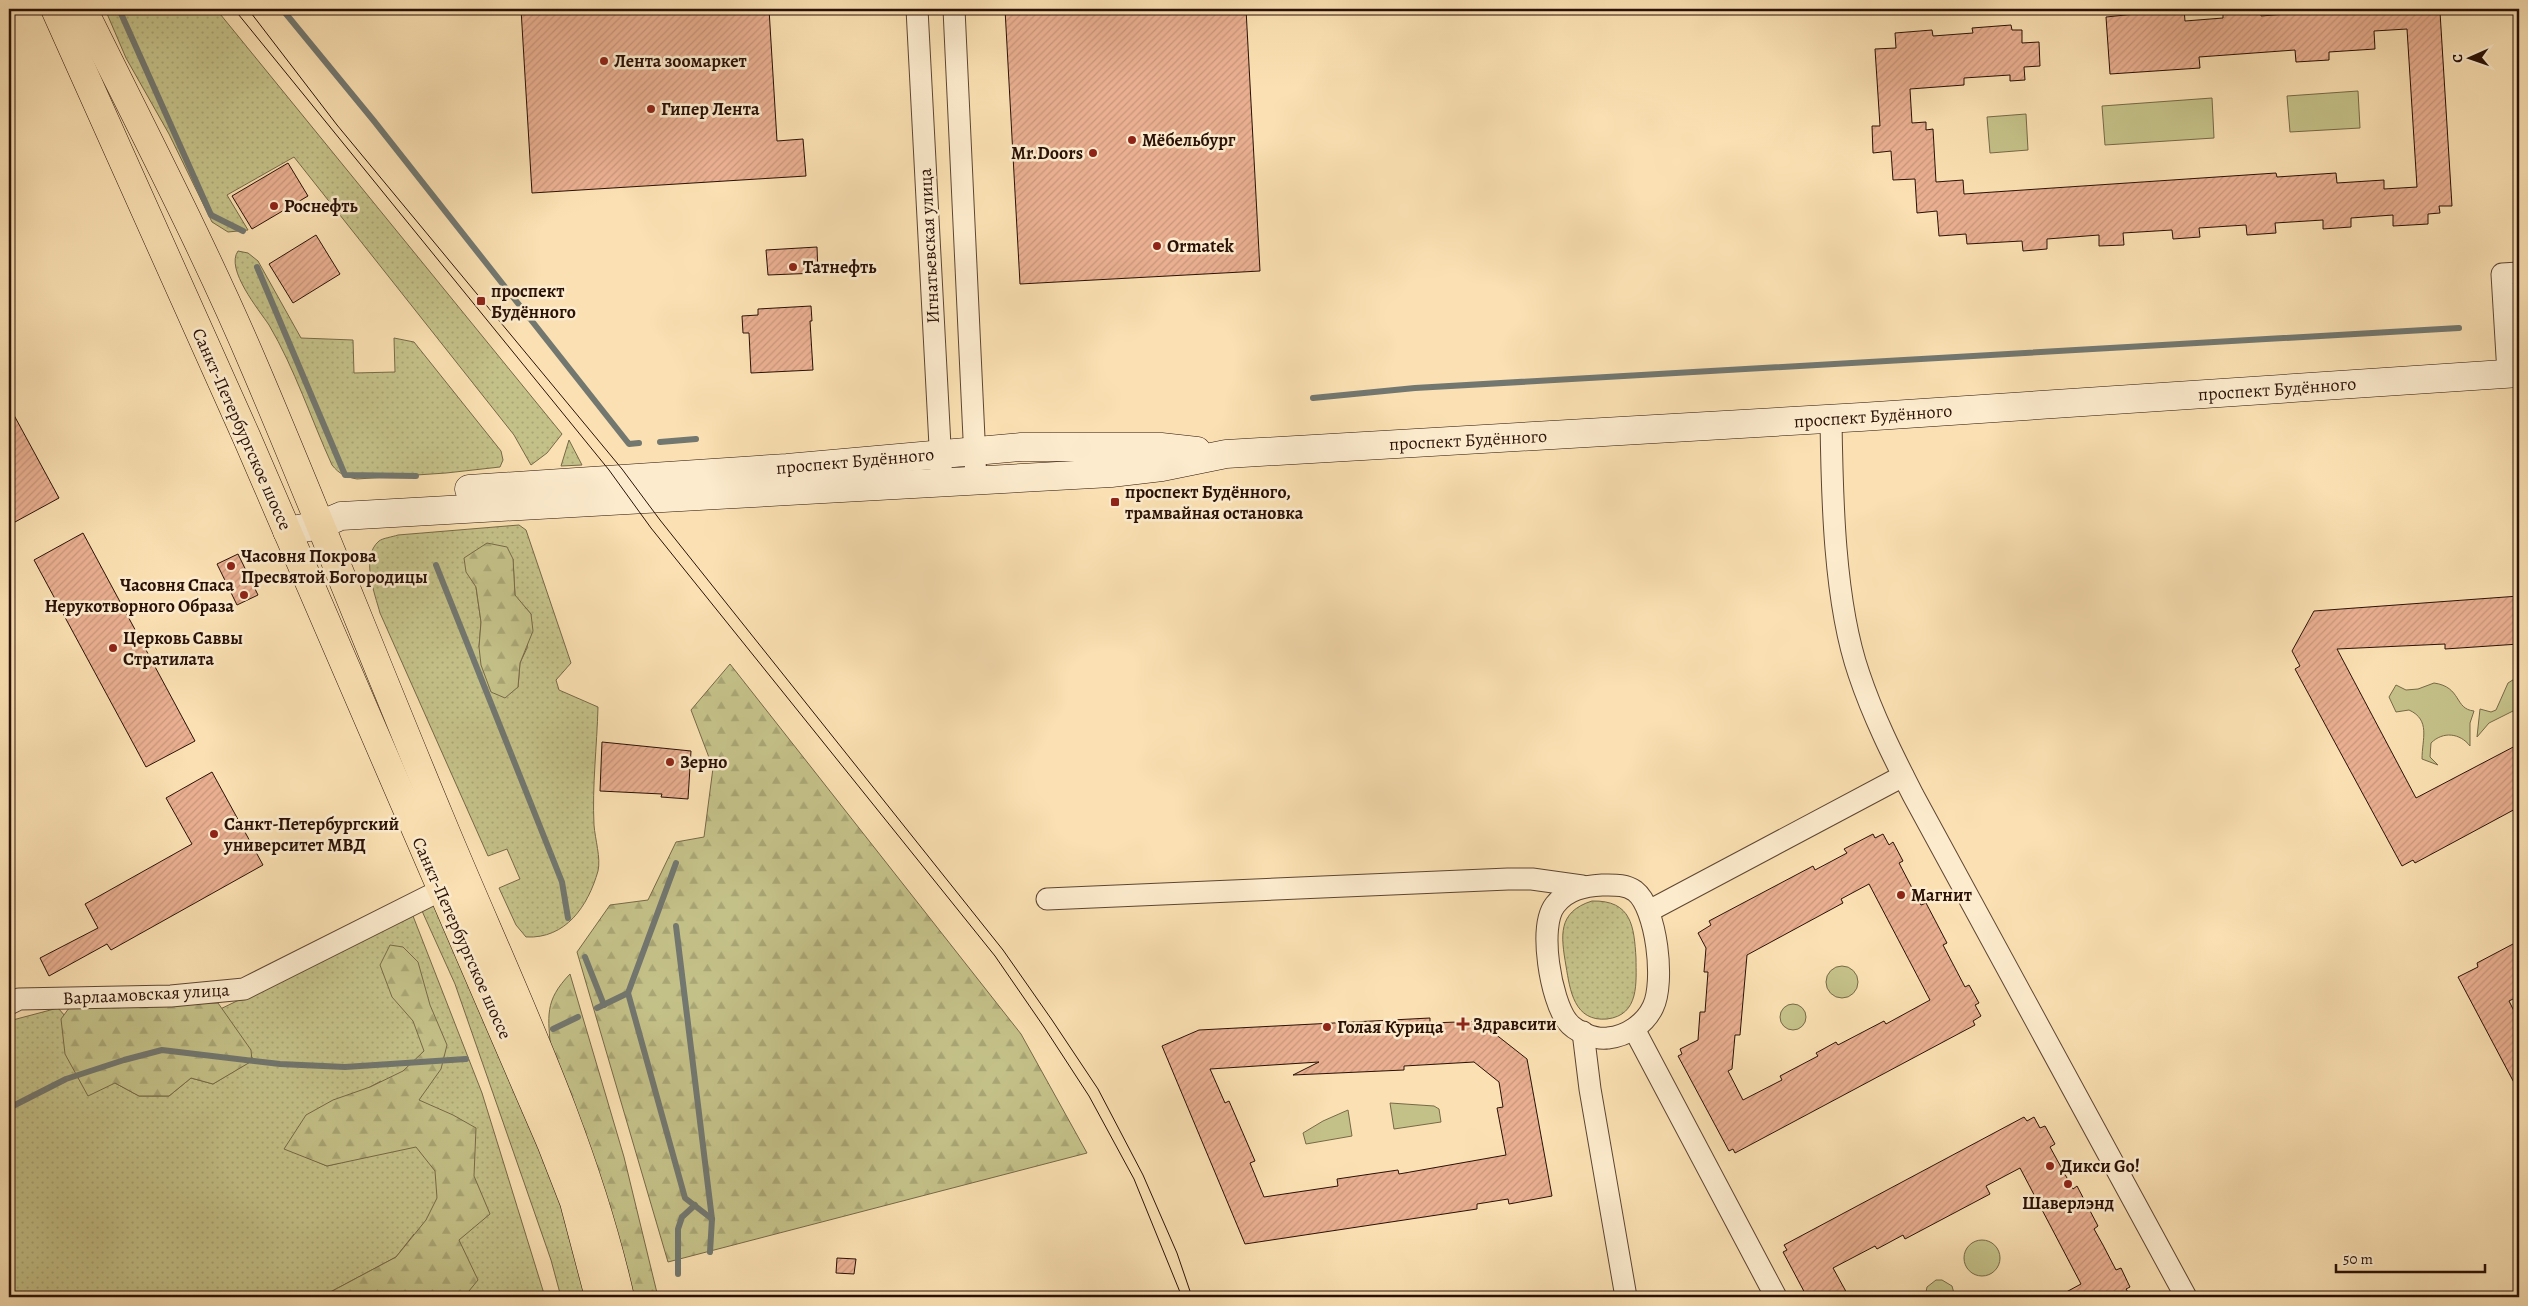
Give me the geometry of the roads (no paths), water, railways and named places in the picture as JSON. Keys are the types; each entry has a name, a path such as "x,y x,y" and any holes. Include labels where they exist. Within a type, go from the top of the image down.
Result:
{"main road":[{"name":"Санкт-Петербургское шоссе","path":"55,9 287,531 554,1151 574,1202 599,1297"},
{"name":"Санкт-Петербургское шоссе","path":"83,9 218,284 316,516 451,844 564,1111 584,1166 620,1297"},
{"name":"проспект Будённого","path":"316,516 378,514 719,493 942,484 1111,473 1162,467 1226,454 1831,419 2514,373"},
{"name":"проспект Будённого","path":"316,516 340,497 788,468 975,451 1021,448 1161,447 1226,454"},
{"path":"287,531 316,516"}],"street":[{"name":"Игнатьевская улица","path":"917,9 942,484"},
{"name":"Игнатьевская улица","path":"954,9 976,481"},
{"path":"2514,373 2502,274 2519,273"},
{"path":"1831,419 1836,541 1848,629 1858,674 1903,776 2186,1297"},
{"path":"1649,911 1903,776"},
{"path":"1047,899 1508,879 1532,879 1582,886 1626,886 1637,893 1649,911 1655,935 1658,980 1654,1006 1634,1029 1622,1035 1607,1038 1583,1032 1568,1022 1557,1000 1551,973 1548,943 1549,921 1554,905 1582,886"},
{"name":"Варлаамовская улица","path":"9,1004 20,999 171,996 244,989 441,890"},
{"path":"1634,1029 1776,1297"},
{"path":"1583,1032 1590,1089 1626,1297"}],"waterway":[{"path":"119,9 211,215 243,231"},
{"path":"282,9 374,121 629,444 639,443"},
{"path":"257,267 345,475 416,476"},
{"path":"1313,398 1415,388 2459,328"},
{"path":"660,442 696,439"},
{"path":"436,565 562,882 568,918"},
{"path":"597,1008 628,993 676,863"},
{"path":"676,926 712,1219 710,1252"},
{"path":"585,957 604,1005"},
{"path":"628,993 685,1198 712,1219"},
{"path":"553,1029 578,1017"},
{"path":"9,1108 66,1079 162,1050 280,1064 345,1067 466,1059"},
{"path":"678,1274 678,1229 682,1217 695,1205"}],"tram line":[{"path":"234,9 609,470 651,528 995,956 1089,1096 1134,1179 1182,1297"},
{"path":"248,9 337,125 622,469 660,520 1003,950 1098,1089 1143,1175 1177,1253 1192,1297"}],"place":[{"name":"Лента зоомаркет","path":"604,61"},
{"name":"Гипер Лента","path":"651,109"},
{"name":"Мёбельбург","path":"1132,140"},
{"name":"Mr.Doors","path":"1093,153"},
{"name":"Роснефть","path":"274,206"},
{"name":"Ormatek","path":"1157,246"},
{"name":"Татнефть","path":"793,267"},
{"name":"проспект Будённого","path":"481,301"},
{"name":"проспект Будённого, трамвайная остановка","path":"1115,502"},
{"name":"Часовня Покрова Пресвятой Богородицы","path":"231,566"},
{"name":"Часовня Спаса Нерукотворного Образа","path":"244,595"},
{"name":"Церковь Саввы Стратилата","path":"113,648"},
{"name":"Зерно","path":"670,762"},
{"name":"Санкт-Петербургский университет МВД","path":"214,834"},
{"name":"Магнит","path":"1901,895"},
{"name":"Здравсити","path":"1463,1024"},
{"name":"Голая Курица","path":"1327,1027"},
{"name":"Дикси Go!","path":"2050,1166"},
{"name":"Шаверлэнд","path":"2068,1184"}]}
